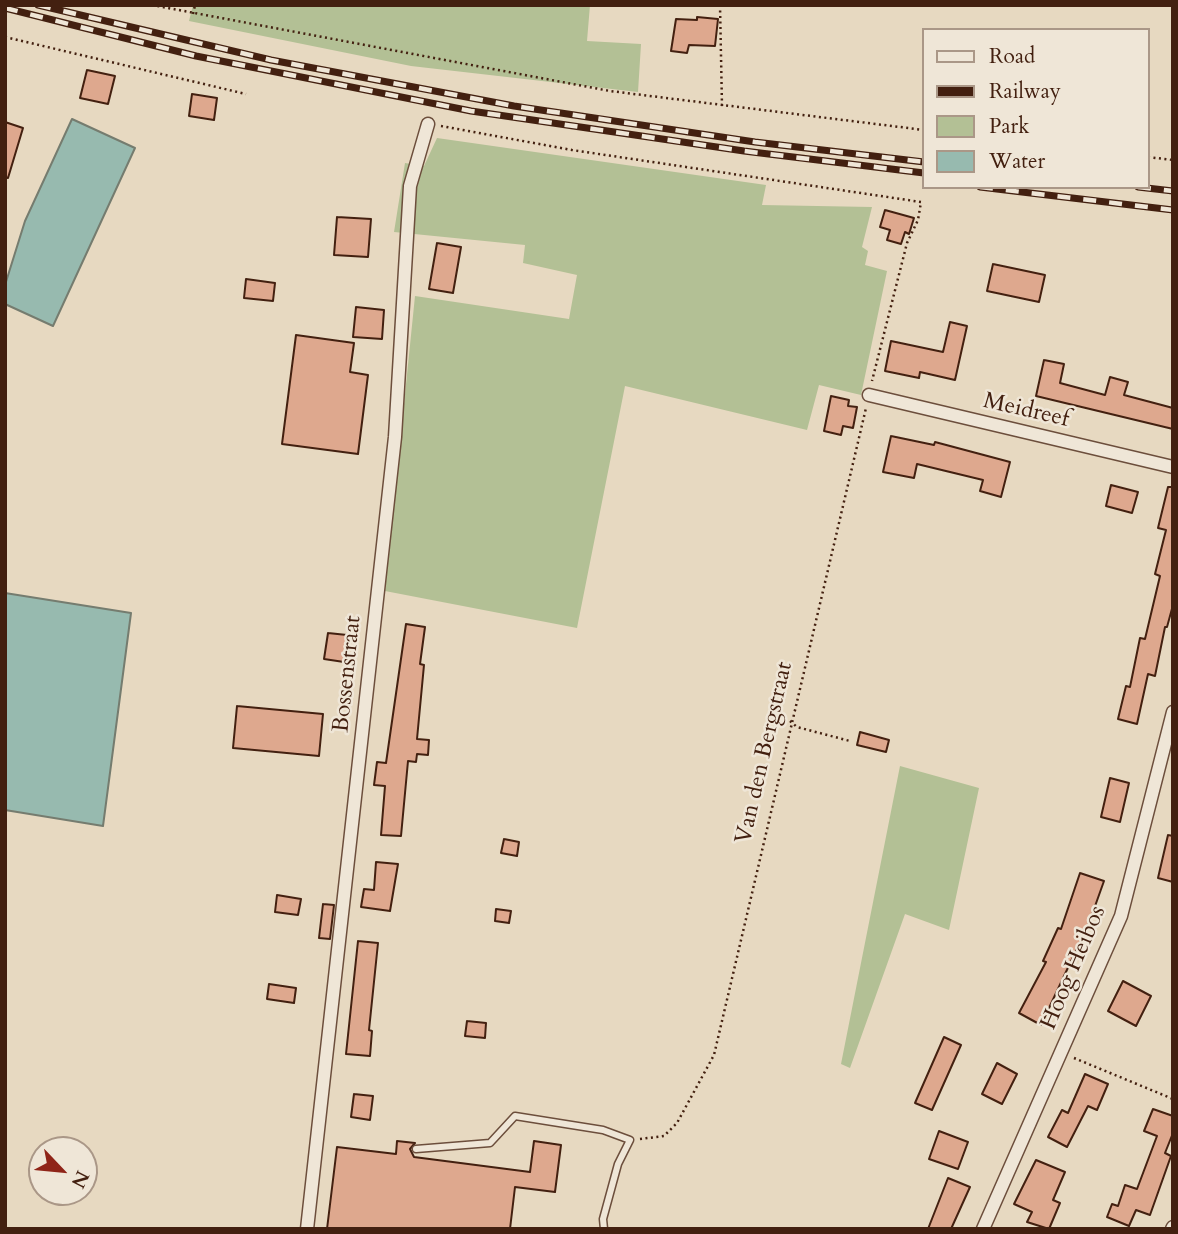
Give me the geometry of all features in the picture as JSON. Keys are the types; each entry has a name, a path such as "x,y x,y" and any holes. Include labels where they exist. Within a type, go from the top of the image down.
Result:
{"street":[{"name":"Bossenstraat","path":"307,1229 395,436 411,186 428,124"},
{"name":"Meidreef","path":"869,395 1173,467"},
{"name":"Hoog Heibos","path":"983,1229 1121,916 1173,712"}],"lane":[{"path":"416,1149 490,1143 515,1116 603,1130 630,1140 618,1164 603,1219 604,1229"}],"path":[{"path":"152,5 610,91 922,130"},
{"path":"193,14 195,5"},
{"path":"720,5 722,106"},
{"path":"5,37 246,94"},
{"name":"Van den Bergstraat","path":"428,124 572,150 922,202 907,243 869,395 713,1055 671,1129 664,1136 630,1140"},
{"path":"1150,157 1173,160"},
{"path":"790,722 797,727 850,740"},
{"path":"1061,1052 1173,1099"}],"green space":[{"path":"193,5 590,5 587,41 641,44 638,92 411,66 189,21"},
{"path":"437,138 766,185 762,205 872,207 862,247 868,251 865,265 887,271 861,395 819,385 807,430 625,386 577,628 385,591 415,296 569,319 577,275 523,263 525,245 394,232 405,163 424,166"},
{"path":"900,766 979,788 949,930 905,914 850,1068 841,1064"}],"water":[{"path":"72,119 135,148 53,326 5,304 5,285 25,221"},
{"path":"5,593 131,613 103,826 5,810"}],"building":[{"path":"697,17 718,19 715,46 689,45 687,53 671,51 676,19 697,20"},
{"path":"87,70 115,76 108,104 80,98"},
{"path":"192,94 217,98 214,120 189,116"},
{"path":"5,122 23,128 8,178 5,177"},
{"path":"885,210 914,218 909,234 905,232 901,244 887,240 890,230 880,227"},
{"path":"337,217 371,219 368,257 334,255"},
{"path":"437,243 461,247 453,293 429,289"},
{"path":"993,264 1045,275 1039,302 987,291"},
{"path":"246,279 275,283 273,301 244,298"},
{"path":"356,307 384,310 382,339 353,337"},
{"path":"950,322 967,326 955,380 920,372 919,378 885,371 891,341 943,352"},
{"path":"296,335 354,343 350,372 368,375 358,454 282,444"},
{"path":"1044,360 1064,364 1060,383 1105,395 1110,377 1128,382 1124,395 1173,408 1173,429 1036,396"},
{"path":"831,396 849,400 848,406 857,407 853,428 843,426 841,435 824,431"},
{"path":"891,436 934,445 935,442 1010,462 1001,497 980,491 983,480 917,464 914,478 883,472"},
{"path":"1111,485 1138,492 1132,513 1106,506"},
{"path":"1168,487 1173,487 1173,605 1165,627 1155,676 1148,674 1137,724 1118,719 1126,686 1130,687 1140,638 1145,639 1160,576 1155,574 1166,530 1158,528"},
{"path":"406,624 425,627 420,664 424,665 417,739 429,740 428,755 417,754 416,762 408,761 401,836 381,835 385,786 374,785 377,762 386,763"},
{"path":"328,633 347,635 344,662 324,659"},
{"path":"237,706 323,714 319,756 233,748"},
{"path":"860,732 889,740 886,752 857,745"},
{"path":"1110,778 1129,783 1120,822 1101,817"},
{"path":"1168,835 1173,836 1173,882 1158,878"},
{"path":"504,839 519,842 517,856 501,853"},
{"path":"376,862 398,864 390,911 361,907 364,889 374,890"},
{"path":"1080,873 1104,881 1089,923 1041,1025 1019,1013 1046,962 1043,961 1058,928 1061,929"},
{"path":"277,895 301,899 298,915 275,912"},
{"path":"323,904 334,905 330,939 319,938"},
{"path":"496,909 511,911 509,923 495,921"},
{"path":"358,941 378,943 369,1030 372,1031 370,1056 346,1054"},
{"path":"1123,981 1151,996 1136,1026 1108,1011"},
{"path":"269,984 296,988 294,1003 267,999"},
{"path":"467,1021 486,1023 485,1038 465,1036"},
{"path":"944,1037 961,1045 932,1110 915,1103"},
{"path":"997,1063 1017,1074 1002,1104 982,1094"},
{"path":"1085,1074 1108,1084 1097,1110 1088,1106 1067,1147 1048,1137 1062,1110 1068,1113"},
{"path":"354,1094 373,1096 370,1120 351,1117"},
{"path":"1153,1109 1173,1116 1173,1133 1165,1153 1171,1156 1150,1215 1136,1210 1129,1226 1107,1217 1112,1204 1118,1206 1125,1185 1137,1189 1157,1136 1144,1131"},
{"path":"939,1131 968,1142 958,1169 929,1159"},
{"path":"397,1141 415,1143 410,1149 414,1157 530,1172 534,1141 561,1145 555,1192 515,1187 510,1229 327,1229 337,1147 396,1154"},
{"path":"1036,1160 1065,1172 1053,1200 1060,1203 1049,1229 1027,1222 1032,1212 1014,1204"},
{"path":"948,1178 970,1187 951,1229 928,1229"}],"railway":[{"path":"38,5 271,60 514,106 755,142 922,162"},
{"path":"5,8 196,56 471,111 744,151 922,173"},
{"path":"1150,188 1173,191"},
{"path":"997,189 1173,210"}]}
